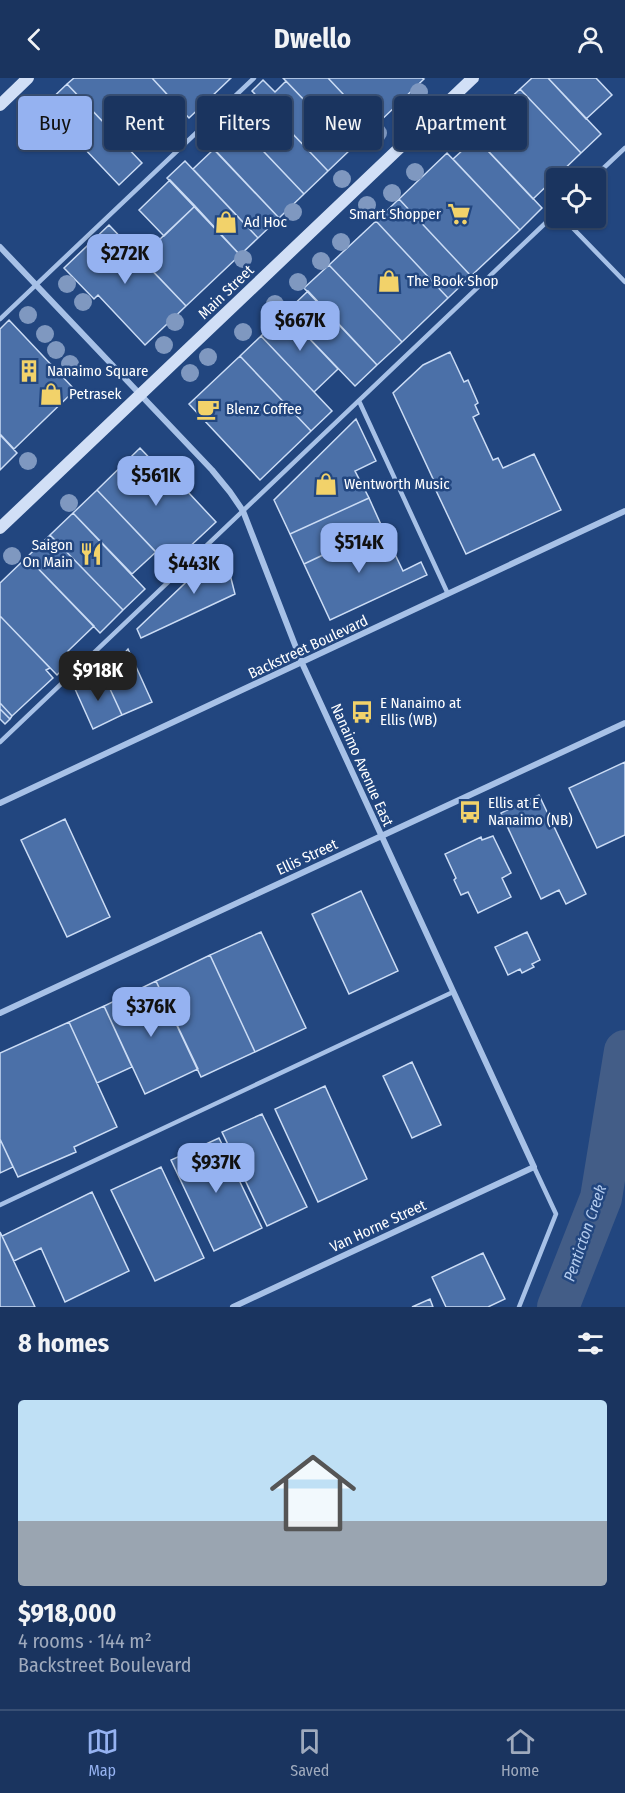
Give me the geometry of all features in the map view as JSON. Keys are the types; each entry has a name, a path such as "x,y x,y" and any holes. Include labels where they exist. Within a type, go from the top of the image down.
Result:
{"main road":[{"path":"0,105 28,78"},
{"name":"Main Street","path":"0,528 473,78"}],"street":[{"name":"Nanaimo Avenue East","path":"0,247 212,470 243,511 302,663 534,1167"},
{"name":"Backstreet Boulevard","path":"0,803 625,511"},
{"name":"Ellis Street","path":"0,1013 625,723"},
{"name":"Van Horne Street","path":"233,1307 534,1167"}],"lane":[{"path":"0,319 254,78"},
{"path":"604,168 625,148"},
{"path":"0,742 546,223"},
{"path":"573,228 625,282"},
{"path":"359,401 448,594"},
{"path":"0,1204 453,992"},
{"path":"519,1307 556,1214 534,1167"}],"building":[{"path":"74,78 152,78 169,96 104,96 104,123 92,110 92,96 78,96 67,84"},
{"path":"152,78 231,78 212,96 197,96 197,110 189,118 185,114 185,96 169,96"},
{"path":"283,78 328,78 345,96 304,96 304,100"},
{"path":"328,78 424,79 406,96 394,96 394,108 382,119 382,96 345,96"},
{"path":"532,78 548,78 601,134 581,153 520,89"},
{"path":"548,78 596,78 612,95 586,119"},
{"path":"263,80 275,92 286,81 304,100 304,146 292,133 292,96 257,96 252,91"},
{"path":"67,84 78,96 54,96"},
{"path":"520,89 527,96 513,96"},
{"path":"527,96 581,153 565,168 546,168 546,187 533,199 487,150 527,150"},
{"path":"92,110 104,123 104,150 130,150 142,163 119,185 86,150 92,150"},
{"path":"292,133 304,146 304,150 308,150 328,171 304,194 262,150 292,150"},
{"path":"214,150 262,150 304,194 279,218"},
{"path":"215,150 279,218 258,238 193,169"},
{"path":"308,150 350,150 328,171"},
{"path":"463,150 487,150 542,208 520,230 453,159"},
{"name":"Smart Shopper","path":"447,153 520,230 471,276 399,199"},
{"name":"Ad Hoc","path":"185,161 258,238 240,255 167,178"},
{"path":"170,180 195,206 164,236 139,210"},
{"path":"399,199 471,276 448,298 376,221"},
{"path":"195,206 240,255 186,306 140,258"},
{"name":"The Book Shop","path":"376,221 448,298 402,342 329,265"},
{"path":"109,225 186,306 145,345 98,295 94,299 64,268"},
{"path":"329,265 402,342 377,365 304,288"},
{"path":"308,291 377,365 355,386 285,313"},
{"path":"285,313 338,369 314,392 261,336"},
{"name":"Nanaimo Square","path":"9,320 75,390 14,449 0,434 0,329"},
{"path":"261,336 332,411 311,431 240,356"},
{"path":"450,352 464,382 468,380 478,403 475,405 479,414 473,417 493,460 498,458 503,468 534,454 561,510 466,554 393,393 423,365"},
{"path":"240,356 311,431 260,480 189,404"},
{"name":"Wentworth Music","path":"356,419 376,461 355,471 369,498 290,534 274,500"},
{"path":"0,435 17,453 0,470"},
{"path":"140,448 179,489 187,491 216,522 169,566 97,490"},
{"path":"97,490 156,552 132,574 73,513"},
{"path":"369,498 382,527 304,564 290,534"},
{"name":"Saigon On Main","path":"73,513 145,589 123,610 50,535"},
{"path":"382,527 403,571 421,562 427,575 330,620 304,564"},
{"path":"50,535 123,610 100,633 27,557"},
{"path":"223,547 235,594 141,638 137,629"},
{"path":"27,557 94,626 68,651 74,658 57,675 0,616 0,583"},
{"path":"0,616 50,668 46,670 53,678 12,716 0,703"},
{"path":"128,649 152,702 122,715 104,676"},
{"path":"104,676 122,715 93,729 75,689"},
{"path":"0,703 12,716 10,719 0,709"},
{"path":"0,709 10,719 5,724 0,719"},
{"path":"625,762 625,835 597,848 569,788"},
{"path":"539,795 586,894 566,904 559,890 541,899 501,813"},
{"path":"65,819 110,917 67,937 21,840"},
{"path":"493,836 511,873 502,878 511,897 478,913 468,892 461,895 445,854 481,837 482,840"},
{"path":"361,891 398,971 349,994 312,914"},
{"path":"261,932 306,1028 255,1052 210,955"},
{"path":"527,932 540,960 532,964 534,967 522,973 520,969 508,975 495,947"},
{"path":"210,955 255,1052 201,1077 156,981"},
{"path":"156,981 198,1069 145,1094 104,1006"},
{"path":"104,1006 132,1067 97,1083 69,1022"},
{"path":"69,1022 117,1127 74,1147 76,1152 18,1177 0,1139 0,1053"},
{"path":"412,1062 441,1125 412,1138 383,1076"},
{"path":"325,1086 367,1179 318,1202 275,1109"},
{"path":"262,1114 307,1207 267,1226 222,1132"},
{"path":"219,1138 262,1228 214,1251 171,1160"},
{"path":"0,1139 13,1167 0,1173"},
{"path":"161,1167 204,1258 155,1281 111,1190"},
{"path":"92,1192 129,1271 65,1302 41,1248 14,1261 2,1236"},
{"path":"0,1232 2,1236 35,1307 0,1307"},
{"path":"483,1253 505,1299 488,1307 446,1307 432,1277"},
{"path":"430,1299 433,1307 412,1307"}],"waterway":[{"name":"Penticton Creek","path":"558,1307 601,1198 625,1051"}],"place":[{"name":"Smart Shopper","path":"459,214"},
{"name":"Ad Hoc","path":"226,222"},
{"name":"The Book Shop","path":"389,281"},
{"name":"Nanaimo Square","path":"29,371"},
{"name":"Petrasek","path":"51,394"},
{"name":"Blenz Coffee","path":"208,409"},
{"name":"Wentworth Music","path":"326,484"},
{"name":"Saigon On Main","path":"91,554"},
{"name":"E Nanaimo at Ellis (WB)","path":"362,712"},
{"name":"Ellis at E Nanaimo (NB)","path":"470,812"}]}
